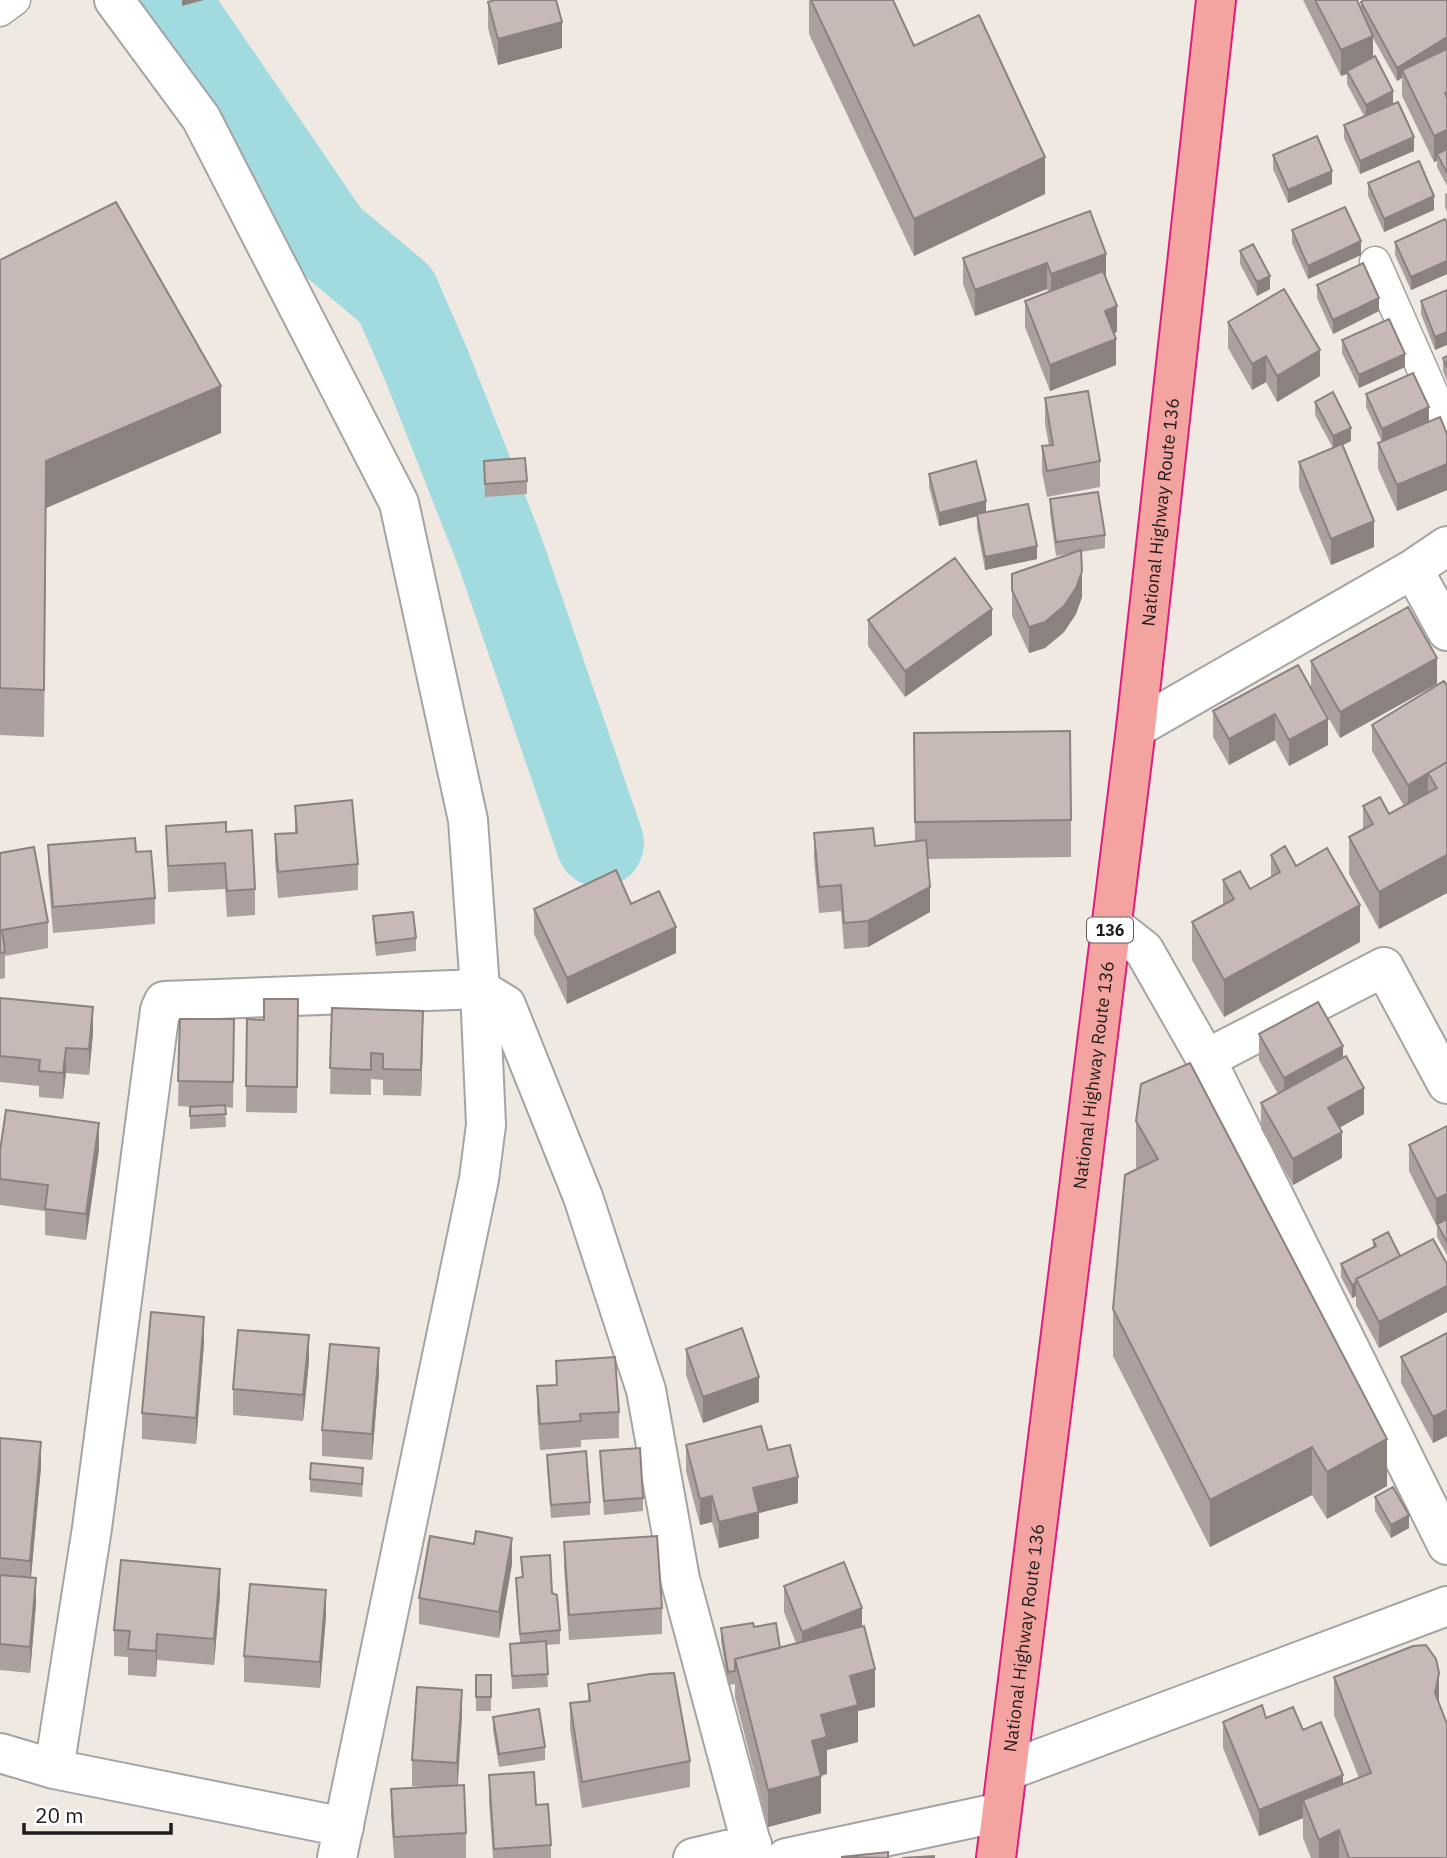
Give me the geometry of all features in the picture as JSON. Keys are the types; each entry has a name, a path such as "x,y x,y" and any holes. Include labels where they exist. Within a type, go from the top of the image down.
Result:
{"highway":[{"name":"National Highway Route 136","path":"996,1858 1136,728 1216,0"}],"street":[{"path":"0,1753 340,1842 479,1178 486,1125 468,820 399,503 201,118 114,0"},
{"path":"1136,728 1413,569 1447,546"},
{"path":"1413,569 1447,631"},
{"path":"1111,924 1144,950 1206,1059 1447,1545"},
{"path":"1206,1059 1384,967 1447,1084"},
{"path":"54,1769 92,1528 160,1010 164,1001 480,989 506,1005 583,1198 646,1390 680,1579 764,1853"},
{"path":"1007,1771 1447,1606"},
{"path":"693,1858 764,1853 1001,1812"}],"lane":[{"path":"0,11 15,0"},
{"path":"1375,262 1447,425"}],"building":[{"path":"556,0 562,22 498,39 488,2"},
{"path":"811,0 893,0 914,46 979,15 1045,157 914,219"},
{"path":"1315,0 1357,0 1373,36 1341,50"},
{"path":"1447,0 1447,37 1397,68 1361,2"},
{"path":"1447,49 1447,130 1434,136 1402,70"},
{"path":"1375,56 1393,91 1366,105 1347,71"},
{"path":"1398,102 1414,137 1360,161 1344,125"},
{"path":"1317,136 1332,171 1288,190 1273,155"},
{"path":"1447,149 1447,173 1437,154"},
{"path":"1419,161 1434,196 1384,219 1368,183"},
{"path":"116,202 221,386 46,461 44,690 0,688 0,260"},
{"path":"1345,207 1361,241 1308,266 1292,230"},
{"path":"1090,211 1106,254 1051,274 1047,263 975,290 963,258"},
{"path":"1445,219 1447,261 1411,277 1395,242"},
{"path":"1253,244 1270,276 1257,282 1240,251"},
{"path":"1363,263 1379,298 1333,320 1317,285"},
{"path":"1103,271 1117,306 1105,311 1116,339 1050,365 1025,301"},
{"path":"1284,289 1320,350 1277,376 1266,356 1252,364 1228,322"},
{"path":"1447,290 1447,332 1435,337 1421,301"},
{"path":"1389,319 1405,354 1359,375 1342,340"},
{"path":"1413,373 1429,407 1382,429 1366,394"},
{"path":"1088,391 1100,461 1047,471 1042,446 1053,445 1045,398"},
{"path":"1333,392 1351,428 1333,436 1315,402"},
{"path":"1440,417 1447,434 1447,464 1397,485 1378,443"},
{"path":"1342,444 1374,521 1331,539 1299,462"},
{"path":"525,458 527,481 485,484 484,461"},
{"path":"976,461 986,501 939,513 929,474"},
{"path":"1098,492 1105,535 1056,542 1050,499"},
{"path":"1028,504 1037,546 985,557 977,514"},
{"path":"1081,550 1082,571 1076,588 1064,606 1045,622 1029,627 1012,590 1012,574"},
{"path":"955,558 992,609 905,671 868,620"},
{"path":"1408,607 1437,658 1340,712 1311,661"},
{"path":"1298,665 1328,719 1289,740 1275,714 1229,739 1213,711"},
{"path":"1444,681 1447,686 1447,762 1408,785 1372,725"},
{"path":"1070,731 1071,820 915,822 914,733"},
{"path":"1447,762 1447,855 1379,892 1349,837 1373,824 1363,806 1380,797 1389,814 1437,788 1428,773"},
{"path":"352,800 358,864 278,872 275,834 297,833 295,806"},
{"path":"226,822 226,832 252,830 255,889 227,891 225,863 168,866 166,826"},
{"path":"873,828 875,846 926,840 930,887 868,921 844,923 841,885 819,887 814,833"},
{"path":"135,838 136,852 151,851 155,898 53,907 48,845"},
{"path":"1285,846 1296,866 1327,848 1360,905 1224,980 1192,922 1234,899 1223,880 1240,871 1250,889 1280,872 1271,855"},
{"path":"34,847 48,922 2,930 5,952 0,953 0,853"},
{"path":"616,870 631,904 659,891 676,927 567,978 534,909"},
{"path":"413,912 416,938 376,943 373,916"},
{"path":"0,998 93,1007 89,1049 66,1048 63,1073 39,1071 40,1060 0,1056"},
{"path":"264,999 298,999 297,1087 246,1086 247,1019 264,1020"},
{"path":"1318,1002 1343,1046 1284,1078 1259,1034"},
{"path":"332,1008 423,1011 421,1070 383,1069 383,1054 371,1053 371,1070 330,1068"},
{"path":"180,1019 234,1019 233,1082 178,1081"},
{"path":"1346,1056 1364,1088 1328,1108 1342,1132 1293,1159 1261,1103"},
{"path":"1190,1063 1387,1439 1327,1472 1312,1447 1210,1500 1113,1309 1125,1175 1158,1159 1136,1121 1141,1084"},
{"path":"225,1105 226,1114 190,1116 190,1107"},
{"path":"6,1110 99,1123 86,1214 45,1209 48,1185 0,1179 0,1151"},
{"path":"1447,1126 1447,1194 1436,1199 1409,1145"},
{"path":"1447,1219 1447,1242 1437,1224"},
{"path":"1388,1232 1400,1256 1356,1279 1356,1283 1352,1285 1341,1264 1376,1246 1373,1240"},
{"path":"1433,1239 1447,1264 1447,1286 1379,1322 1356,1279"},
{"path":"151,1312 204,1317 196,1418 142,1413"},
{"path":"742,1328 759,1377 703,1397 686,1349"},
{"path":"238,1330 309,1335 303,1395 233,1389"},
{"path":"1447,1333 1447,1410 1433,1417 1401,1357"},
{"path":"330,1344 379,1348 372,1434 322,1430"},
{"path":"615,1357 619,1412 580,1414 581,1421 540,1424 537,1386 557,1385 556,1361"},
{"path":"761,1426 768,1450 790,1445 798,1477 753,1488 759,1512 719,1522 712,1496 700,1499 686,1445"},
{"path":"0,1438 41,1442 30,1561 0,1558"},
{"path":"640,1448 643,1498 604,1501 600,1451"},
{"path":"586,1451 590,1502 551,1505 547,1455"},
{"path":"311,1463 363,1468 362,1484 310,1479"},
{"path":"1393,1487 1409,1515 1391,1525 1375,1497"},
{"path":"476,1531 512,1538 499,1612 419,1598 430,1536 474,1544"},
{"path":"657,1536 662,1608 569,1615 564,1542"},
{"path":"550,1555 552,1593 557,1595 560,1630 520,1634 516,1578 523,1577 521,1557"},
{"path":"121,1560 220,1569 214,1639 157,1634 156,1651 128,1649 130,1631 114,1630"},
{"path":"844,1562 862,1608 802,1632 784,1586"},
{"path":"0,1575 36,1578 30,1647 0,1644"},
{"path":"250,1584 326,1590 320,1662 244,1656"},
{"path":"753,1623 754,1627 776,1623 780,1648 735,1659 735,1671 728,1672 721,1628"},
{"path":"864,1626 875,1669 850,1676 858,1705 821,1715 827,1737 812,1741 821,1776 768,1790 735,1659"},
{"path":"546,1641 548,1674 512,1676 510,1644"},
{"path":"1426,1645 1436,1659 1439,1673 1435,1693 1447,1724 1447,1858 1349,1858 1339,1830 1319,1840 1303,1800 1371,1773 1334,1677 1413,1646"},
{"path":"674,1673 690,1761 582,1782 570,1703 590,1701 588,1684"},
{"path":"476,1675 491,1675 491,1697 476,1697"},
{"path":"417,1687 462,1690 457,1763 412,1760"},
{"path":"1262,1705 1266,1718 1293,1707 1303,1730 1321,1722 1343,1775 1259,1810 1223,1722"},
{"path":"539,1709 545,1747 499,1754 493,1717"},
{"path":"534,1772 536,1805 548,1804 551,1845 494,1849 489,1775"},
{"path":"464,1785 466,1833 394,1837 391,1789"},
{"path":"888,1852 888,1858 841,1857"},
{"path":"934,1856 934,1858 902,1858"}],"waterway":[{"path":"165,0 328,238 396,295 500,552 600,843"}]}
